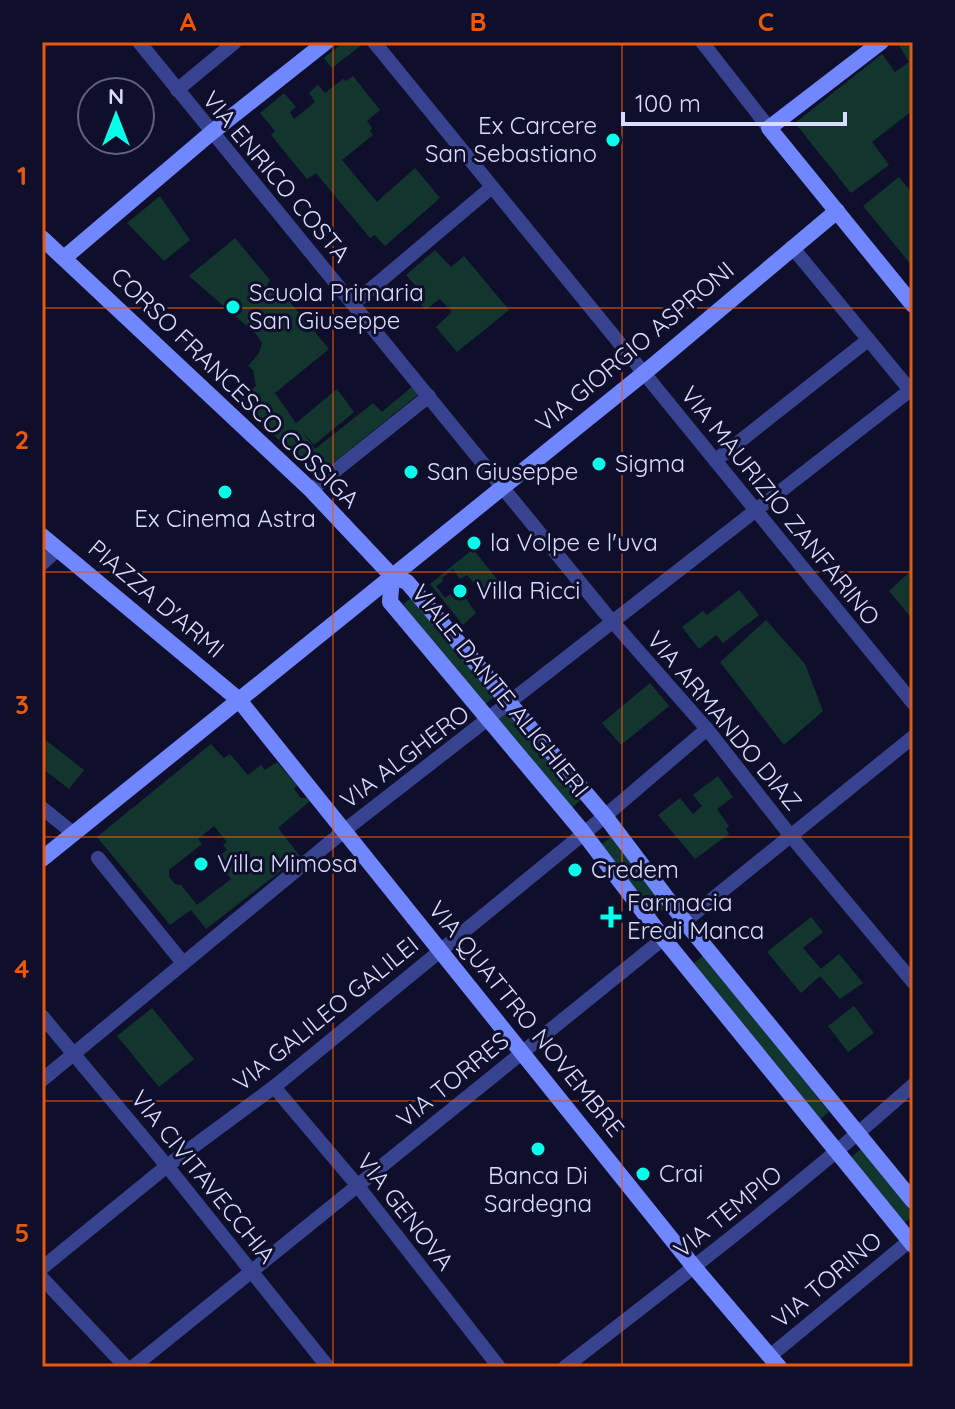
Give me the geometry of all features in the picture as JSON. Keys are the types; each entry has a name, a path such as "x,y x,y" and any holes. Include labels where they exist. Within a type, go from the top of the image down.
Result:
{"main road":[{"path":"64,258 211,133 326,42"},
{"path":"881,42 769,128 913,305"},
{"name":"VIA GIORGIO ASPRONI","path":"42,859 643,374 837,211"},
{"name":"CORSO FRANCESCO COSSIGA","path":"42,238 311,490 392,576"},
{"name":"PIAZZA D'ARMI","path":"42,536 239,700"},
{"name":"VIALE DANTE ALIGHIERI","path":"912,1241 663,938 583,833 390,602 392,576 407,582 605,816 685,922 913,1201"},
{"name":"VIA QUATTRO NOVEMBRE","path":"239,700 694,1267 774,1362"}],"street":[{"name":"VIA ENRICO COSTA","path":"139,42 502,487"},
{"path":"177,90 235,42"},
{"name":"VIA MAURIZIO ZANFARINO","path":"374,42 913,703"},
{"path":"702,42 769,128"},
{"path":"353,304 492,187"},
{"path":"792,247 912,389"},
{"path":"716,460 868,340"},
{"name":"VIA ALGHERO","path":"42,1080 345,830 912,389"},
{"path":"311,490 429,396"},
{"name":"VIA ARMANDO DIAZ","path":"502,487 612,621 707,729 790,835 913,982"},
{"path":"42,564 58,549"},
{"name":"VIA GALILEO GALILEI","path":"42,1268 167,1166 274,1087 707,729"},
{"name":"VIA TORRES","path":"133,1367 913,737"},
{"path":"42,808 73,833"},
{"path":"98,858 183,963"},
{"name":"VIA CIVITAVECCHIA","path":"42,1016 328,1367"},
{"name":"VIA TEMPIO","path":"565,1367 838,1151 913,1085"},
{"name":"VIA GENOVA","path":"274,1087 357,1185 499,1367"},
{"name":"VIA TORINO","path":"774,1362 912,1241"},
{"path":"42,1278 126,1367"}],"green space":[{"path":"344,42 364,43 332,68 324,58"},
{"path":"897,42 913,42 913,110 872,142 889,165 851,193 795,123 882,54 895,72 909,62"},
{"path":"353,76 380,110 367,121 373,135 342,160 377,202 415,168 440,198 385,246 375,235 370,238 316,173 307,179 271,135 275,131 260,113 284,93 296,107 290,112 294,119 315,102 309,93 318,85 325,93 343,79 346,81"},
{"path":"899,177 913,194 913,267 863,206"},
{"path":"160,196 190,240 164,261 127,223"},
{"path":"235,238 270,280 267,284 284,304 289,301 329,349 275,393 296,423 337,389 354,412 314,445 301,430 315,449 373,403 382,412 414,385 420,393 317,476 237,400 256,386 253,370 248,366 259,353 262,343 256,334 189,276"},
{"path":"435,250 451,267 464,256 509,310 457,352 436,327 452,312 440,299 425,310 410,290 415,285 406,275"},
{"path":"473,549 500,583 484,594 467,575 460,579 453,569 436,586 445,598 451,594 456,600 463,594 476,613 463,625 430,584"},
{"path":"913,569 913,620 889,591"},
{"path":"739,590 759,615 723,643 716,635 699,649 682,627 703,611 707,615"},
{"path":"414,596 494,697 483,706 403,604"},
{"path":"766,620 805,664 823,711 784,745 720,662"},
{"path":"650,683 669,706 621,745 602,723"},
{"path":"506,712 581,800 569,810 494,722"},
{"path":"43,738 84,770 69,789 42,768"},
{"path":"211,744 224,758 230,754 248,775 261,765 265,770 277,762 297,785 294,789 301,798 310,801 278,828 300,856 206,929 191,910 170,925 97,837","holes":["214,826 227,842 223,845 227,850 222,854 227,867 224,870 231,879 197,905 181,885 175,884 169,877 169,870 202,844 198,839"]},
{"path":"718,776 733,797 717,809 729,826 726,829 729,834 695,859 658,815 680,798 693,814 702,806 693,795"},
{"path":"614,835 667,907 653,917 599,846"},
{"path":"811,917 823,932 803,948 821,969 839,954 863,983 840,999 820,976 801,993 767,952"},
{"path":"705,954 829,1112 817,1122 693,964"},
{"path":"854,1006 874,1033 848,1052 828,1026"},
{"path":"152,1008 194,1059 159,1087 117,1036"},
{"path":"862,1148 913,1211 913,1216 903,1224 850,1158"}],"place":[{"name":"Ex Carcere San Sebastiano","path":"613,140"},
{"name":"Scuola Primaria San Giuseppe","path":"233,307"},
{"name":"Sigma","path":"599,464"},
{"name":"San Giuseppe","path":"411,472"},
{"name":"Ex Cinema Astra","path":"225,492"},
{"name":"la Volpe e l'uva","path":"474,543"},
{"name":"Villa Ricci","path":"460,591"},
{"name":"Villa Mimosa","path":"201,864"},
{"name":"Credem","path":"575,870"},
{"name":"Farmacia Eredi Manca","path":"611,917"},
{"name":"Banca Di Sardegna","path":"538,1149"},
{"name":"Crai","path":"643,1174"}]}
